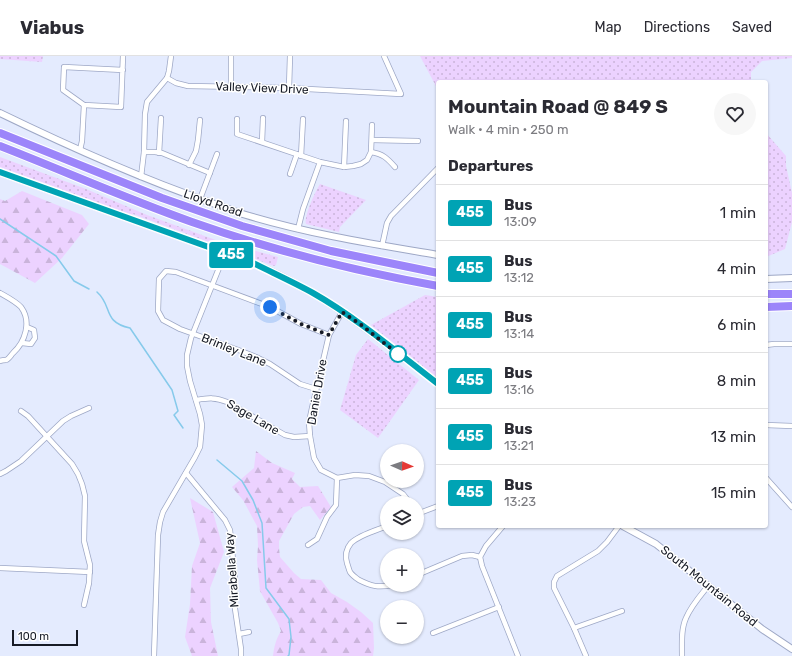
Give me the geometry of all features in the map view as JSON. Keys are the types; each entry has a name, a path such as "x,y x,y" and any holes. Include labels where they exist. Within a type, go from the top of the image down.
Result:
{"highway":[{"path":"0,127 70,161"},
{"path":"0,133 162,198 242,226 331,251 436,273"},
{"path":"0,146 171,214 253,242 342,266 436,286"},
{"path":"0,152 77,177"},
{"path":"768,294 792,294"},
{"path":"768,307 792,306"}],"street":[{"path":"123,56 123,70 122,107 84,105 63,90 64,67 123,70"},
{"path":"142,177 145,114 148,102 167,78 171,56"},
{"path":"231,86 232,56"},
{"path":"289,88 290,56"},
{"name":"Valley View Drive","path":"167,78 176,83 188,86 289,88 402,94 384,56"},
{"path":"80,150 84,105"},
{"name":"Lloyd Road","path":"0,113 142,177 245,214 327,236 436,255"},
{"path":"160,153 162,118"},
{"path":"262,142 263,118"},
{"path":"238,119 237,134 320,162 344,167 361,164 367,160 371,152 372,125"},
{"path":"290,174 299,155 303,119"},
{"path":"189,165 196,151 200,120"},
{"path":"344,167 346,121"},
{"path":"372,140 418,141"},
{"path":"144,152 160,153 210,173"},
{"path":"371,152 385,157 395,167"},
{"path":"200,199 217,154"},
{"path":"298,229 303,209 320,162"},
{"path":"382,246 387,224 391,216 436,170"},
{"path":"0,172 253,263 313,293 360,324 436,382"},
{"path":"154,656 158,535 160,522 163,512 200,447 202,425 190,381 187,366 187,355 193,334 225,253"},
{"name":"Brinley Lane","path":"212,285 176,272 166,271 159,279 158,311 163,320 180,329 256,357 270,364 300,384 316,389"},
{"path":"768,279 792,278"},
{"path":"212,285 270,307 301,324 329,335"},
{"path":"0,293 15,301 22,308 26,318 27,327 19,348 7,359 0,361"},
{"name":"Daniel Drive","path":"337,478 321,470 314,458 309,422 329,335 342,312"},
{"path":"22,343 31,344 35,338 34,330 27,327"},
{"path":"768,345 792,344"},
{"name":"Sage Lane","path":"196,400 210,397 219,398 285,435 294,438 310,436"},
{"path":"0,474 21,461 63,421 89,408"},
{"path":"21,411 28,416 72,464 82,484 85,496 84,541 90,565 89,583 84,605"},
{"path":"768,425 792,426"},
{"name":"Mirabella Way","path":"186,473 225,520 230,530 235,580 234,602 241,656"},
{"path":"308,545 317,540 327,517 336,505 337,478 355,475 369,476 385,482 405,496"},
{"path":"768,480 792,507"},
{"path":"424,511 436,507"},
{"path":"501,528 486,546 480,556 482,566 518,656"},
{"path":"586,656 554,588 554,582 557,576 598,551 618,528"},
{"name":"South Mountain Road","path":"627,528 656,544 762,629 792,649"},
{"path":"380,529 352,542 347,549 346,559 350,572 356,578 369,585 380,587"},
{"path":"424,572 462,556 480,556"},
{"path":"0,568 90,572"},
{"path":"682,656 683,632 686,619 692,607 708,586"},
{"path":"433,633 499,607"},
{"path":"574,628 622,611"},
{"path":"239,634 249,632"}],"green space":[{"path":"0,56 43,56 42,62 0,59"},
{"path":"420,56 792,56 792,58 762,61 751,72 751,80 436,80 436,86"},
{"path":"768,135 786,156 786,166 792,193 792,222 785,249 768,256"},
{"path":"0,157 86,189 147,215 235,247 241,247 278,257 276,265 274,266 0,167"},
{"path":"320,184 366,200 340,227 339,232 306,224 308,210"},
{"path":"22,191 82,215 89,224 62,258 35,283 0,264 0,199 5,201"},
{"path":"425,295 436,297 436,376 371,325"},
{"path":"368,339 419,380 378,438 340,410 356,355"},
{"path":"256,451 272,463 295,473 292,479 300,487 318,486 331,507 320,520 310,506 303,507 294,514 279,541 280,557 301,579 321,580 331,593 361,612 373,623 373,656 273,656 281,631 260,591 257,560 257,526 243,500 232,487 254,468"},
{"path":"190,498 213,512 224,552 210,588 211,622 218,656 192,656 185,637 190,604 192,566 200,543"}],"waterway":[{"path":"0,219 56,256 74,281 89,289"},
{"path":"97,292 102,297 111,318 115,322 130,328 172,390 178,411 174,415 183,428"},
{"path":"217,460 242,481 253,500 262,523 266,588 289,619 291,637 288,656"}],"bus line":[{"name":"455","path":"0,172 253,263 313,293 360,324 436,382"}],"route":[{"path":"270,307 311,329 329,335 342,312 398,354"}]}
